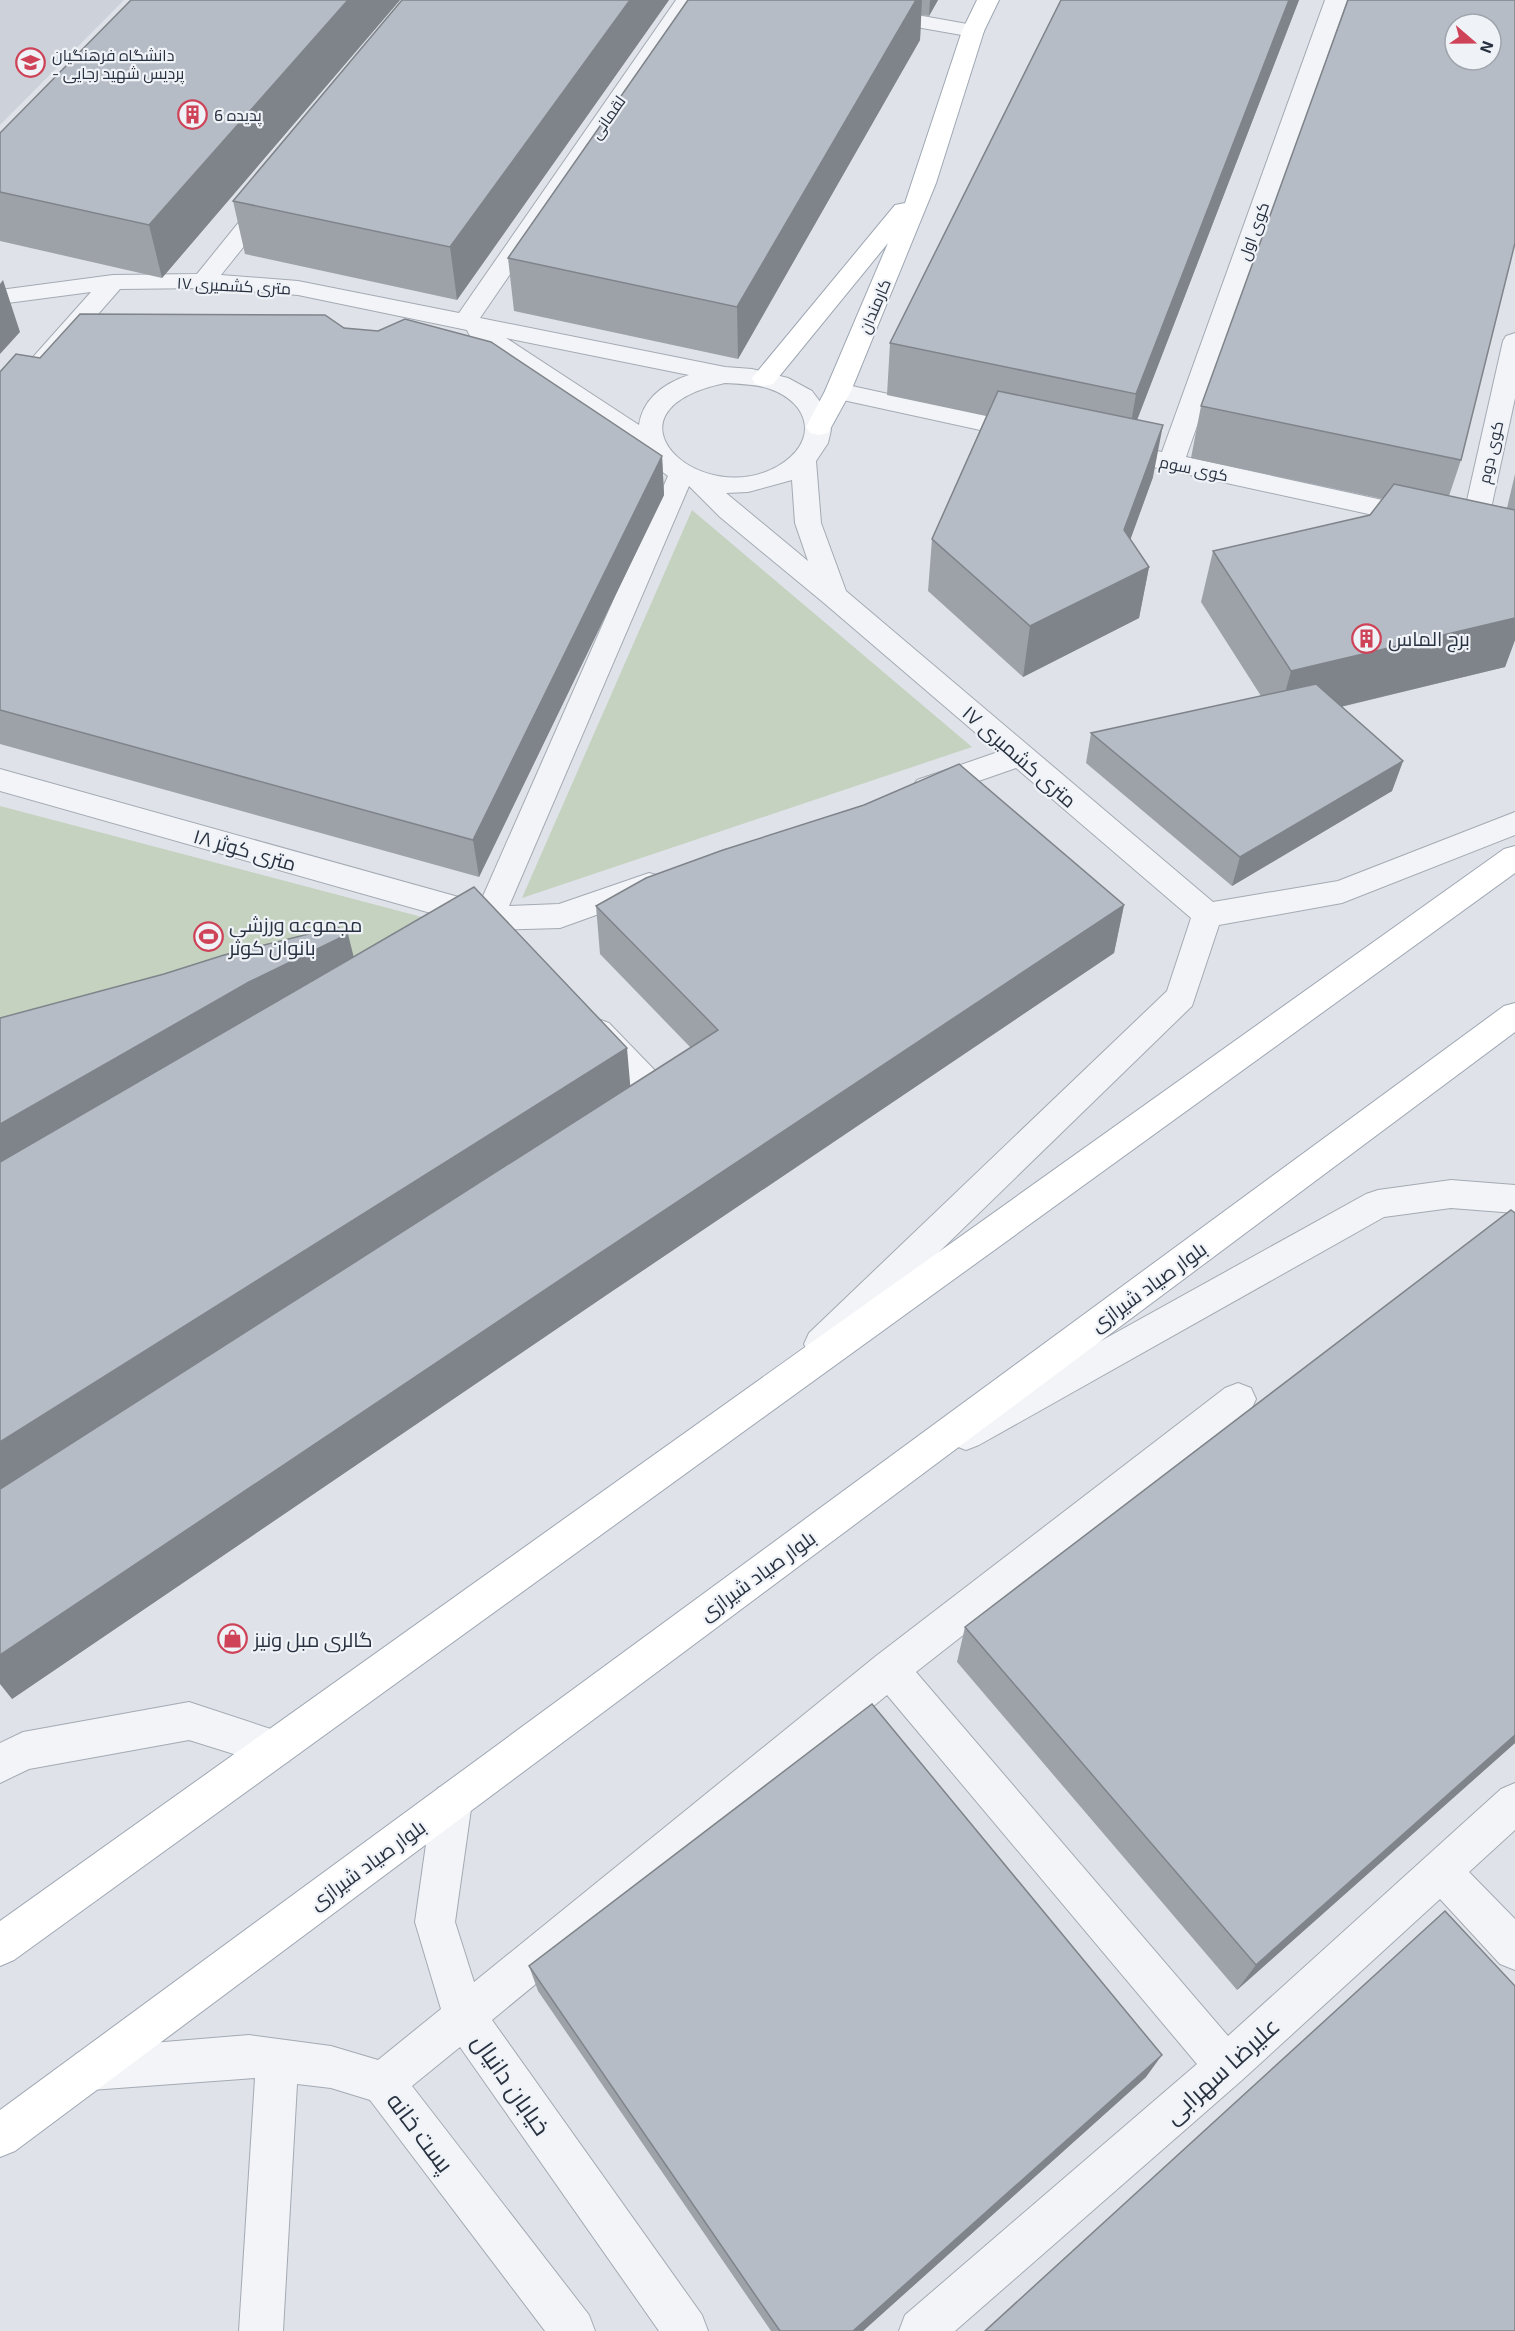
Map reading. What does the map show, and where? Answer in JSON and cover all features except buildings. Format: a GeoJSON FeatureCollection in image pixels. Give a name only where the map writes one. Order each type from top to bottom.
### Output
{"type":"FeatureCollection","features":[{"type":"Feature","properties":{"kind":"main road","name":"کارمندان"},"geometry":{"type":"LineString","coordinates":[[819,427],[838,391],[925,183],[973,31],[988,0]]}},
{"type":"Feature","properties":{"kind":"main road","name":"کارمندان"},"geometry":{"type":"LineString","coordinates":[[764,378],[925,183]]}},
{"type":"Feature","properties":{"kind":"main road"},"geometry":{"type":"LineString","coordinates":[[0,1946],[1515,857]]}},
{"type":"Feature","properties":{"kind":"main road","name":"بلوار صیاد شیرازی"},"geometry":{"type":"LineString","coordinates":[[0,2136],[1515,1015]]}},
{"type":"Feature","properties":{"kind":"street","name":"لقمانی"},"geometry":{"type":"LineString","coordinates":[[465,322],[687,0]]}},
{"type":"Feature","properties":{"kind":"street"},"geometry":{"type":"LineString","coordinates":[[797,0],[973,31]]}},
{"type":"Feature","properties":{"kind":"street","name":"کوی اول"},"geometry":{"type":"LineString","coordinates":[[1171,463],[1336,0]]}},
{"type":"Feature","properties":{"kind":"street"},"geometry":{"type":"LineString","coordinates":[[204,281],[278,188]]}},
{"type":"Feature","properties":{"kind":"street","name":"۱۷ متری کشمیری"},"geometry":{"type":"LineString","coordinates":[[0,297],[113,282],[204,281],[298,288],[725,375]]}},
{"type":"Feature","properties":{"kind":"street"},"geometry":{"type":"LineString","coordinates":[[0,410],[113,282]]}},
{"type":"Feature","properties":{"kind":"street"},"geometry":{"type":"LineString","coordinates":[[465,322],[652,445]]}},
{"type":"Feature","properties":{"kind":"street","name":"کوی دوم"},"geometry":{"type":"LineString","coordinates":[[1464,525],[1515,341]]}},
{"type":"Feature","properties":{"kind":"street"},"geometry":{"type":"LineString","coordinates":[[725,375],[764,378],[786,386],[802,397],[814,411],[819,427],[815,445],[803,461],[782,475],[755,483],[726,484],[690,476],[659,456],[652,445],[649,426],[656,407],[673,392],[697,381],[725,375]]}},
{"type":"Feature","properties":{"kind":"street"},"geometry":{"type":"LineString","coordinates":[[838,391],[1044,436]]}},
{"type":"Feature","properties":{"kind":"street","name":"کوی سوم"},"geometry":{"type":"LineString","coordinates":[[1090,445],[1464,525]]}},
{"type":"Feature","properties":{"kind":"street"},"geometry":{"type":"LineString","coordinates":[[803,461],[808,523],[834,596]]}},
{"type":"Feature","properties":{"kind":"street","name":"۱۷ متری کشمیری"},"geometry":{"type":"LineString","coordinates":[[690,476],[1207,915]]}},
{"type":"Feature","properties":{"kind":"street"},"geometry":{"type":"LineString","coordinates":[[489,918],[690,476]]}},
{"type":"Feature","properties":{"kind":"street"},"geometry":{"type":"LineString","coordinates":[[897,798],[1020,755]]}},
{"type":"Feature","properties":{"kind":"street","name":"۱۸ متری کوثر"},"geometry":{"type":"LineString","coordinates":[[0,780],[489,918]]}},
{"type":"Feature","properties":{"kind":"street"},"geometry":{"type":"LineString","coordinates":[[774,1390],[1180,997],[1207,915],[1342,892],[1515,823]]}},
{"type":"Feature","properties":{"kind":"street"},"geometry":{"type":"LineString","coordinates":[[440,946],[489,918],[560,915],[672,876]]}},
{"type":"Feature","properties":{"kind":"street"},"geometry":{"type":"LineString","coordinates":[[489,918],[522,951]]}},
{"type":"Feature","properties":{"kind":"street"},"geometry":{"type":"LineString","coordinates":[[578,1010],[658,1094],[607,1127]]}},
{"type":"Feature","properties":{"kind":"street"},"geometry":{"type":"LineString","coordinates":[[891,1476],[1378,1204],[1451,1194],[1515,1199]]}},
{"type":"Feature","properties":{"kind":"street"},"geometry":{"type":"LineString","coordinates":[[383,2083],[889,1669],[1238,1399]]}},
{"type":"Feature","properties":{"kind":"street"},"geometry":{"type":"LineString","coordinates":[[889,1669],[1226,2066]]}},
{"type":"Feature","properties":{"kind":"street"},"geometry":{"type":"LineString","coordinates":[[0,1764],[23,1751],[189,1721],[275,1748]]}},
{"type":"Feature","properties":{"kind":"street","name":"خیابان دانیال"},"geometry":{"type":"LineString","coordinates":[[452,1802],[435,1922],[464,2016],[686,2331]]}},
{"type":"Feature","properties":{"kind":"street","name":"علیرضا سهرابی"},"geometry":{"type":"LineString","coordinates":[[921,2331],[1226,2066],[1515,1803]]}},
{"type":"Feature","properties":{"kind":"street"},"geometry":{"type":"LineString","coordinates":[[1441,1871],[1515,1949]]}},
{"type":"Feature","properties":{"kind":"street","name":"پست خانه"},"geometry":{"type":"LineString","coordinates":[[91,2068],[249,2056],[331,2067],[383,2083],[573,2331]]}},
{"type":"Feature","properties":{"kind":"street"},"geometry":{"type":"LineString","coordinates":[[261,2331],[277,2060]]}},
{"type":"Feature","properties":{"kind":"shaded area","name":"دانشگاه فرهنگیان - پردیس شهید رجایی"},"geometry":{"type":"Polygon","coordinates":[[[0,0],[124,0],[0,125],[0,0]]]}},
{"type":"Feature","properties":{"kind":"green space"},"geometry":{"type":"Polygon","coordinates":[[[692,510],[972,747],[522,898],[692,510]]]}},
{"type":"Feature","properties":{"kind":"green space","name":"مجموعه ورزشی بانوان کوثر"},"geometry":{"type":"Polygon","coordinates":[[[0,806],[441,922],[391,950],[0,1049],[0,806]]]}},
{"type":"Feature","properties":{"kind":"place","name":"دانشگاه فرهنگیان - پردیس شهید رجایی"},"geometry":{"type":"Point","coordinates":[31,63]}},
{"type":"Feature","properties":{"kind":"place","name":"پدیده 6"},"geometry":{"type":"Point","coordinates":[193,114]}},
{"type":"Feature","properties":{"kind":"place","name":"برج الماس"},"geometry":{"type":"Point","coordinates":[1367,638]}},
{"type":"Feature","properties":{"kind":"place","name":"مجموعه ورزشی بانوان کوثر"},"geometry":{"type":"Point","coordinates":[208,936]}},
{"type":"Feature","properties":{"kind":"place","name":"گالری مبل ونیز"},"geometry":{"type":"Point","coordinates":[233,1639]}}]}
